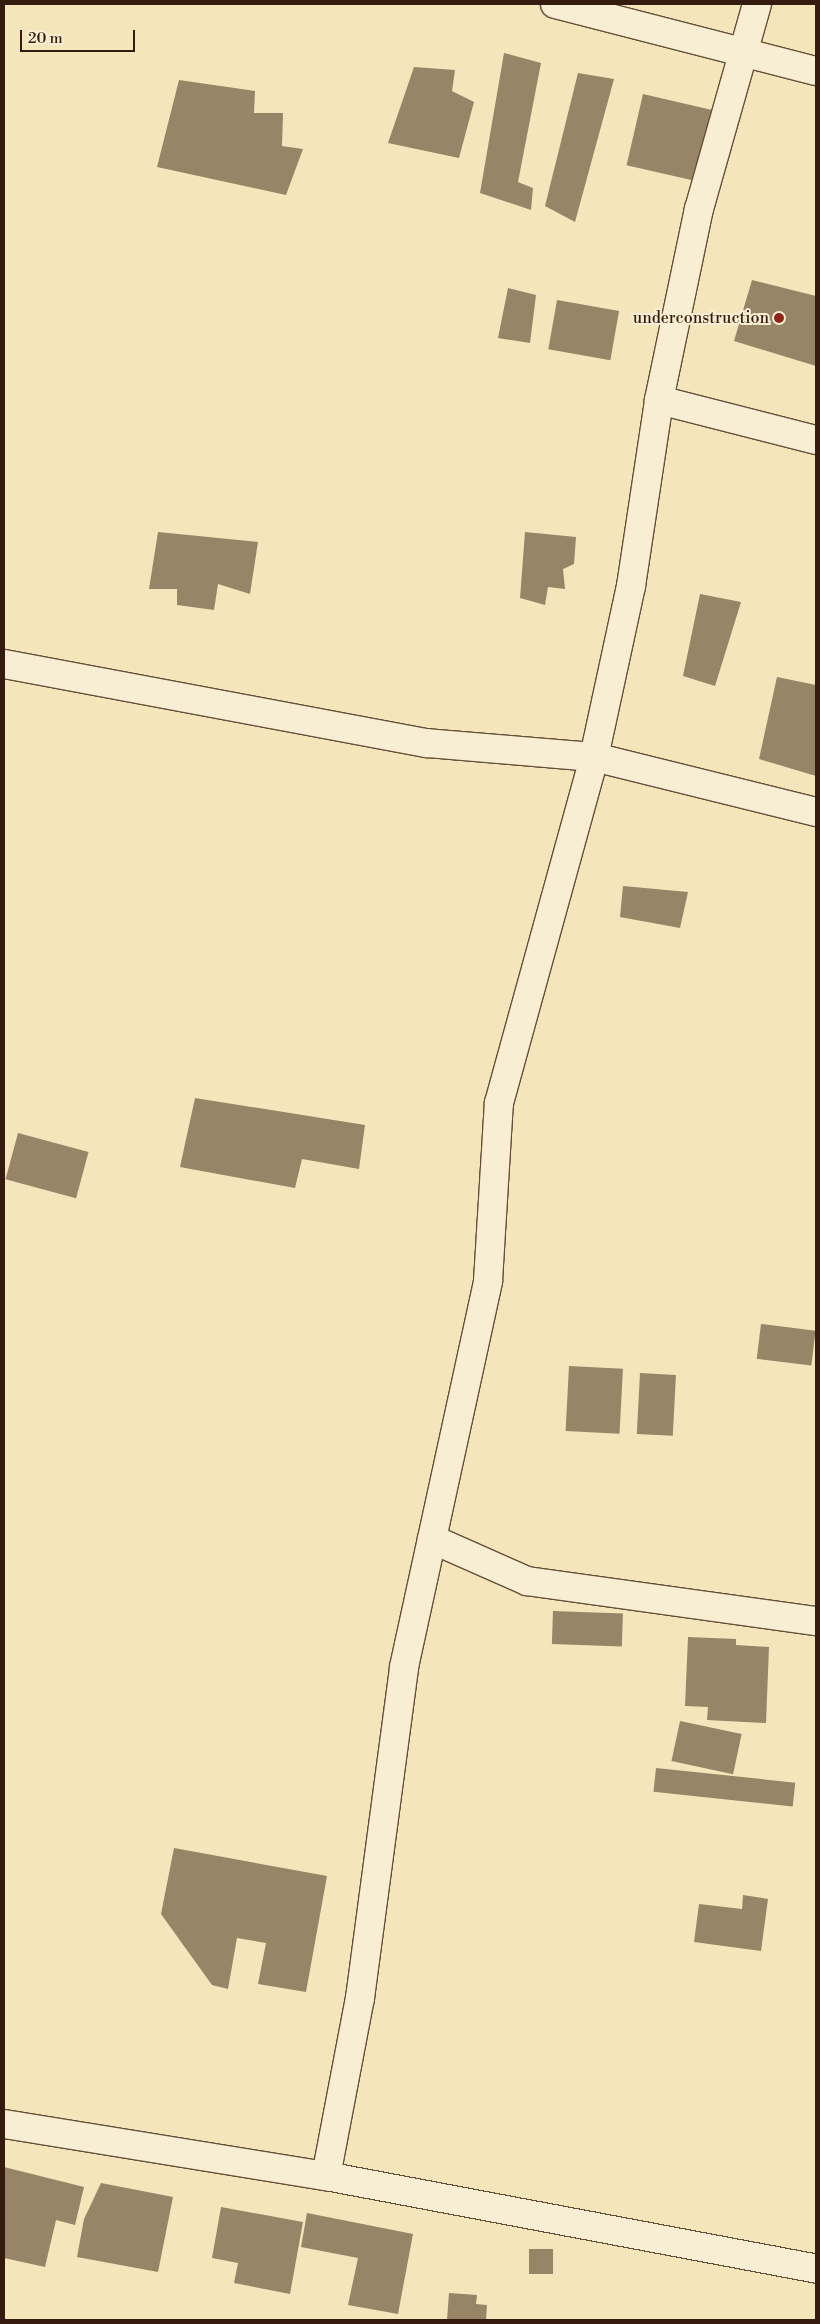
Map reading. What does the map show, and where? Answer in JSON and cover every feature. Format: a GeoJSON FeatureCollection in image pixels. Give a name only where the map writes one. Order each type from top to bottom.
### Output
{"type":"FeatureCollection","features":[{"type":"Feature","properties":{"kind":"street"},"geometry":{"type":"LineString","coordinates":[[555,4],[744,56],[816,71]]}},
{"type":"Feature","properties":{"kind":"street"},"geometry":{"type":"LineString","coordinates":[[326,2176],[360,1998],[404,1667],[488,1281],[499,1103],[594,758],[631,586],[659,400],[699,208],[744,56],[757,4]]}},
{"type":"Feature","properties":{"kind":"street"},"geometry":{"type":"LineString","coordinates":[[659,400],[816,440]]}},
{"type":"Feature","properties":{"kind":"street"},"geometry":{"type":"LineString","coordinates":[[4,664],[427,744],[594,758],[816,812]]}},
{"type":"Feature","properties":{"kind":"street"},"geometry":{"type":"LineString","coordinates":[[432,1539],[527,1581],[816,1621]]}},
{"type":"Feature","properties":{"kind":"street"},"geometry":{"type":"LineString","coordinates":[[4,2124],[326,2176],[816,2269]]}},
{"type":"Feature","properties":{"kind":"building"},"geometry":{"type":"Polygon","coordinates":[[[504,53],[541,63],[518,182],[533,188],[531,210],[480,193],[504,53]]]}},
{"type":"Feature","properties":{"kind":"building"},"geometry":{"type":"Polygon","coordinates":[[[414,67],[455,70],[452,91],[474,102],[459,158],[388,143],[414,67]]]}},
{"type":"Feature","properties":{"kind":"building"},"geometry":{"type":"Polygon","coordinates":[[[578,73],[614,79],[575,222],[545,206],[578,73]]]}},
{"type":"Feature","properties":{"kind":"building"},"geometry":{"type":"Polygon","coordinates":[[[179,80],[255,91],[254,113],[283,113],[282,146],[303,149],[286,195],[157,167],[179,80]]]}},
{"type":"Feature","properties":{"kind":"building"},"geometry":{"type":"Polygon","coordinates":[[[643,94],[713,110],[697,181],[627,165],[643,94]]]}},
{"type":"Feature","properties":{"kind":"building","name":"underconstruction"},"geometry":{"type":"Polygon","coordinates":[[[752,280],[816,296],[816,366],[734,341],[752,280]]]}},
{"type":"Feature","properties":{"kind":"building"},"geometry":{"type":"Polygon","coordinates":[[[508,288],[536,295],[530,343],[498,338],[508,288]]]}},
{"type":"Feature","properties":{"kind":"building"},"geometry":{"type":"Polygon","coordinates":[[[557,300],[619,311],[610,360],[548,349],[557,300]]]}},
{"type":"Feature","properties":{"kind":"building"},"geometry":{"type":"Polygon","coordinates":[[[158,532],[258,542],[250,594],[218,584],[214,610],[177,605],[177,589],[149,589],[158,532]]]}},
{"type":"Feature","properties":{"kind":"building"},"geometry":{"type":"Polygon","coordinates":[[[525,532],[576,537],[574,564],[563,569],[565,589],[548,587],[545,605],[520,598],[525,532]]]}},
{"type":"Feature","properties":{"kind":"building"},"geometry":{"type":"Polygon","coordinates":[[[700,594],[741,602],[715,686],[683,676],[700,594]]]}},
{"type":"Feature","properties":{"kind":"building"},"geometry":{"type":"Polygon","coordinates":[[[777,677],[816,685],[816,776],[759,759],[777,677]]]}},
{"type":"Feature","properties":{"kind":"building"},"geometry":{"type":"Polygon","coordinates":[[[623,886],[688,892],[680,928],[620,917],[623,886]]]}},
{"type":"Feature","properties":{"kind":"building"},"geometry":{"type":"Polygon","coordinates":[[[195,1098],[365,1125],[359,1169],[302,1159],[295,1188],[180,1167],[195,1098]]]}},
{"type":"Feature","properties":{"kind":"building"},"geometry":{"type":"Polygon","coordinates":[[[18,1133],[89,1152],[76,1198],[6,1179],[18,1133]]]}},
{"type":"Feature","properties":{"kind":"building"},"geometry":{"type":"Polygon","coordinates":[[[761,1324],[816,1331],[811,1365],[757,1359],[761,1324]]]}},
{"type":"Feature","properties":{"kind":"building"},"geometry":{"type":"Polygon","coordinates":[[[569,1366],[623,1369],[620,1434],[566,1431],[569,1366]]]}},
{"type":"Feature","properties":{"kind":"building"},"geometry":{"type":"Polygon","coordinates":[[[640,1373],[676,1375],[673,1436],[637,1434],[640,1373]]]}},
{"type":"Feature","properties":{"kind":"building"},"geometry":{"type":"Polygon","coordinates":[[[553,1611],[623,1613],[622,1646],[552,1644],[553,1611]]]}},
{"type":"Feature","properties":{"kind":"building"},"geometry":{"type":"Polygon","coordinates":[[[688,1637],[736,1639],[736,1645],[769,1647],[766,1723],[707,1720],[708,1707],[685,1706],[688,1637]]]}},
{"type":"Feature","properties":{"kind":"building"},"geometry":{"type":"Polygon","coordinates":[[[680,1721],[742,1734],[733,1774],[671,1761],[680,1721]]]}},
{"type":"Feature","properties":{"kind":"building"},"geometry":{"type":"Polygon","coordinates":[[[656,1768],[795,1783],[793,1807],[653,1792],[656,1768]]]}},
{"type":"Feature","properties":{"kind":"building"},"geometry":{"type":"Polygon","coordinates":[[[174,1848],[327,1876],[306,1992],[258,1984],[266,1943],[237,1938],[228,1989],[212,1985],[161,1914],[174,1848]]]}},
{"type":"Feature","properties":{"kind":"building"},"geometry":{"type":"Polygon","coordinates":[[[743,1895],[768,1899],[761,1951],[694,1942],[699,1904],[742,1909],[743,1895]]]}},
{"type":"Feature","properties":{"kind":"building"},"geometry":{"type":"Polygon","coordinates":[[[4,2167],[84,2187],[75,2225],[56,2220],[45,2267],[4,2258],[4,2167]]]}},
{"type":"Feature","properties":{"kind":"building"},"geometry":{"type":"Polygon","coordinates":[[[101,2183],[173,2197],[158,2272],[77,2257],[84,2219],[101,2183]]]}},
{"type":"Feature","properties":{"kind":"building"},"geometry":{"type":"Polygon","coordinates":[[[221,2207],[303,2222],[290,2294],[234,2283],[238,2263],[212,2258],[221,2207]]]}},
{"type":"Feature","properties":{"kind":"building"},"geometry":{"type":"Polygon","coordinates":[[[307,2213],[413,2234],[398,2314],[348,2305],[358,2258],[301,2247],[307,2213]]]}},
{"type":"Feature","properties":{"kind":"building"},"geometry":{"type":"Polygon","coordinates":[[[529,2249],[553,2249],[553,2274],[529,2274],[529,2249]]]}},
{"type":"Feature","properties":{"kind":"building"},"geometry":{"type":"Polygon","coordinates":[[[449,2293],[477,2295],[476,2304],[487,2305],[486,2320],[447,2320],[449,2293]]]}},
{"type":"Feature","properties":{"kind":"place","name":"underconstruction"},"geometry":{"type":"Point","coordinates":[779,318]}}]}
